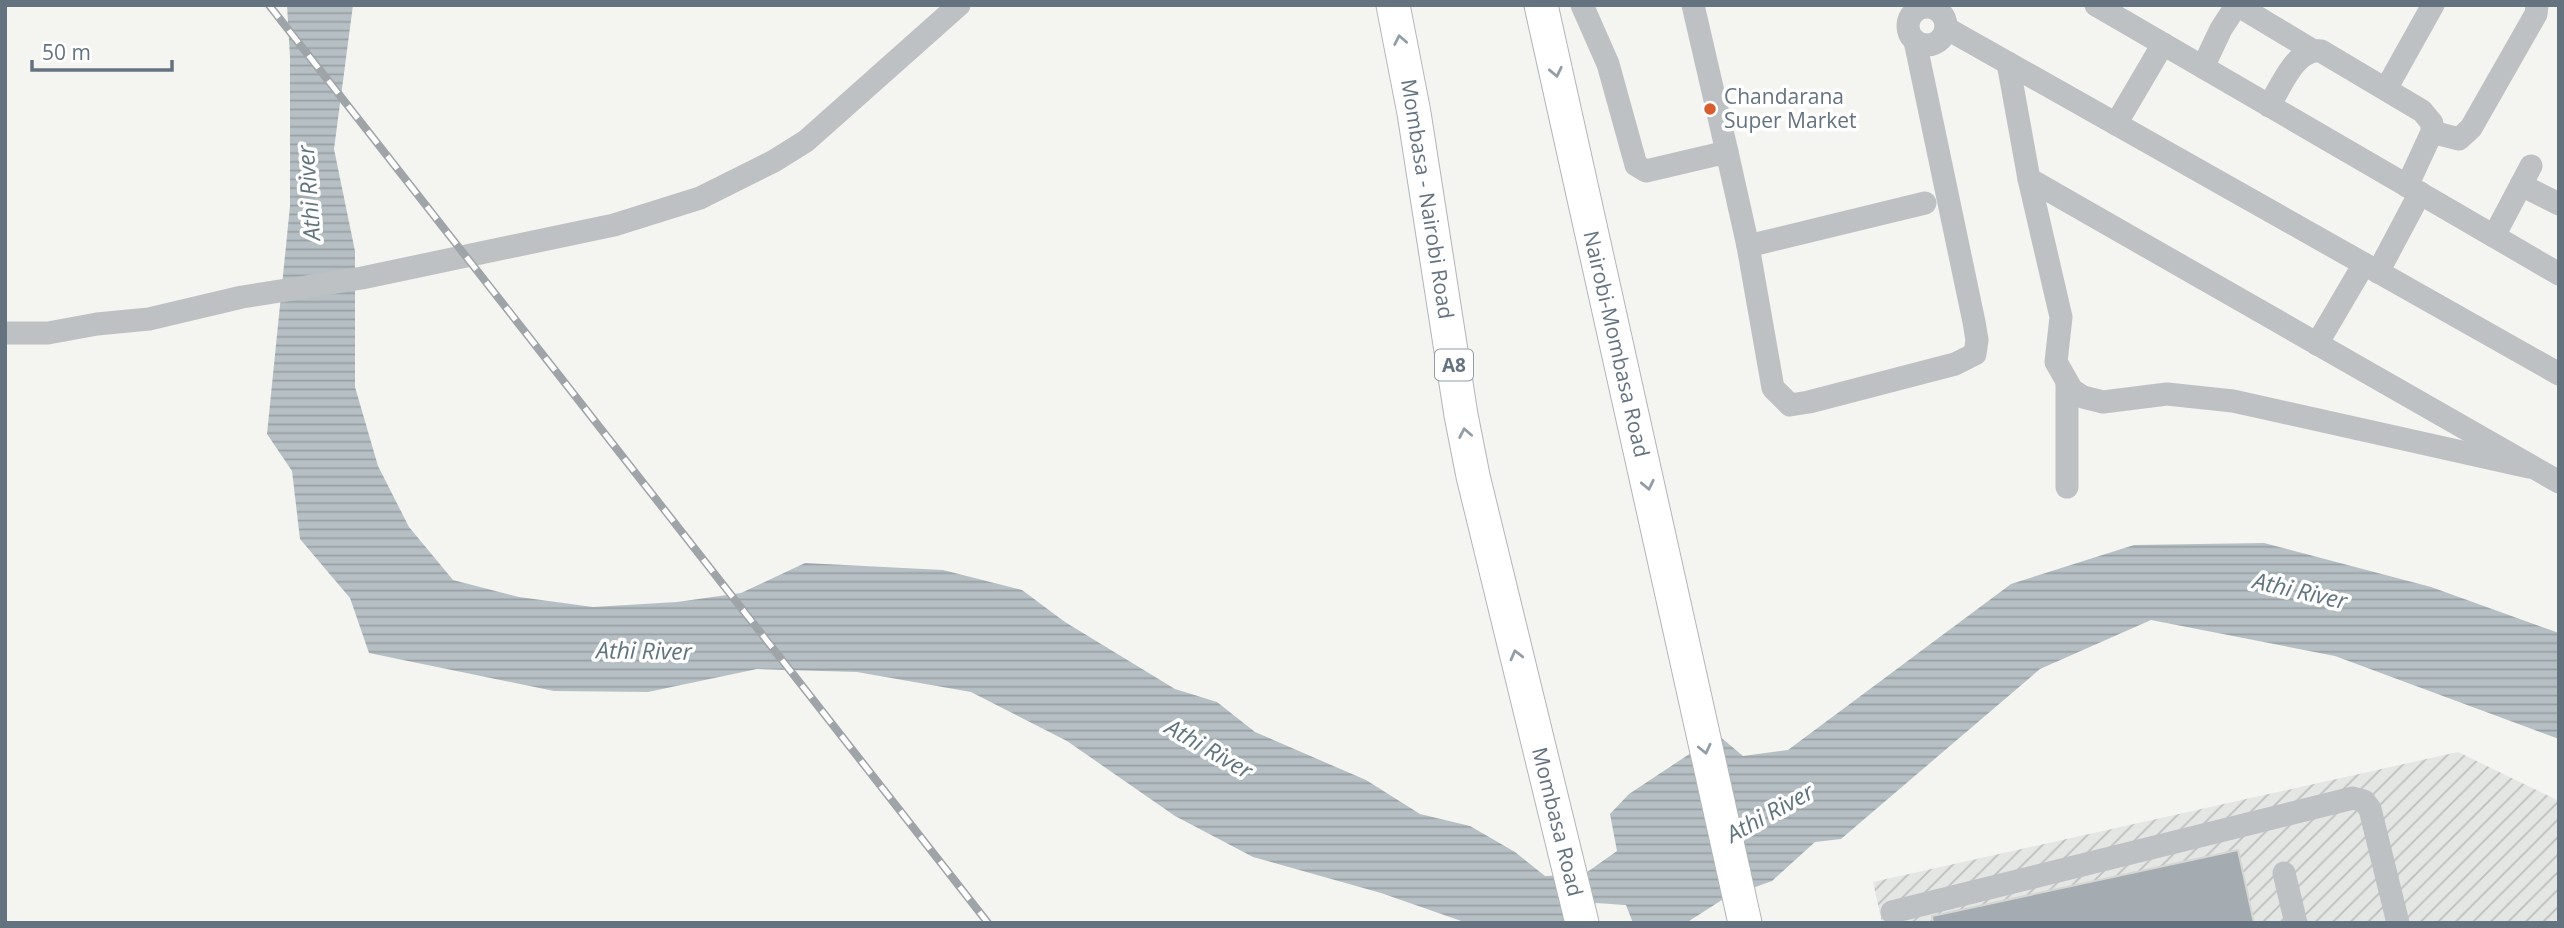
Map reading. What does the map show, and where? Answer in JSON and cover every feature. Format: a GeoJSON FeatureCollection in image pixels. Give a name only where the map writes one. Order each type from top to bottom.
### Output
{"type":"FeatureCollection","features":[{"type":"Feature","properties":{"kind":"highway","name":"Mombasa - Nairobi Road"},"geometry":{"type":"LineString","coordinates":[[1393,5],[1414,113],[1468,452],[1532,721]]}},
{"type":"Feature","properties":{"kind":"highway","name":"Nairobi-Mombasa Road"},"geometry":{"type":"LineString","coordinates":[[1541,5],[1745,923]]}},
{"type":"Feature","properties":{"kind":"highway","name":"Mombasa Road"},"geometry":{"type":"LineString","coordinates":[[1532,721],[1582,923]]}},
{"type":"Feature","properties":{"kind":"street"},"geometry":{"type":"LineString","coordinates":[[5,333],[48,333],[97,324],[149,320],[242,297],[362,278],[614,225],[700,198],[774,161],[806,141],[959,5]]}},
{"type":"Feature","properties":{"kind":"street"},"geometry":{"type":"LineString","coordinates":[[1582,5],[1608,64],[1636,164],[1646,171],[1727,152]]}},
{"type":"Feature","properties":{"kind":"street"},"geometry":{"type":"LineString","coordinates":[[1693,5],[1748,246],[1773,388],[1790,405],[1955,363],[1975,354],[1977,340],[1920,16]]}},
{"type":"Feature","properties":{"kind":"street"},"geometry":{"type":"LineString","coordinates":[[2386,89],[2433,5]]}},
{"type":"Feature","properties":{"kind":"street"},"geometry":{"type":"LineString","coordinates":[[2431,132],[2459,139],[2471,128],[2536,14],[2537,5]]}},
{"type":"Feature","properties":{"kind":"street"},"geometry":{"type":"LineString","coordinates":[[2203,67],[2221,29],[2236,6],[2386,89],[2422,111],[2432,123],[2413,189],[2371,268],[2316,344]]}},
{"type":"Feature","properties":{"kind":"street"},"geometry":{"type":"LineString","coordinates":[[2107,8],[2269,106],[2559,274]]}},
{"type":"Feature","properties":{"kind":"street"},"geometry":{"type":"LineString","coordinates":[[1920,16],[1945,19],[1943,36],[1930,45],[1920,16]]}},
{"type":"Feature","properties":{"kind":"street"},"geometry":{"type":"LineString","coordinates":[[1946,28],[2559,374]]}},
{"type":"Feature","properties":{"kind":"street"},"geometry":{"type":"LineString","coordinates":[[2116,124],[2164,44]]}},
{"type":"Feature","properties":{"kind":"street"},"geometry":{"type":"LineString","coordinates":[[2269,106],[2299,58],[2312,50]]}},
{"type":"Feature","properties":{"kind":"street"},"geometry":{"type":"LineString","coordinates":[[2008,63],[2029,179],[2062,317],[2056,362],[2067,383],[2082,397],[2103,402],[2167,394],[2233,401],[2529,467]]}},
{"type":"Feature","properties":{"kind":"street"},"geometry":{"type":"LineString","coordinates":[[2494,236],[2526,176],[2559,204]]}},
{"type":"Feature","properties":{"kind":"street"},"geometry":{"type":"LineString","coordinates":[[2029,179],[2559,482]]}},
{"type":"Feature","properties":{"kind":"street"},"geometry":{"type":"LineString","coordinates":[[1748,246],[1925,203]]}},
{"type":"Feature","properties":{"kind":"street"},"geometry":{"type":"LineString","coordinates":[[2067,383],[2067,487]]}},
{"type":"Feature","properties":{"kind":"street"},"geometry":{"type":"LineString","coordinates":[[1892,912],[2353,798],[2364,801],[2370,809],[2398,923]]}},
{"type":"Feature","properties":{"kind":"street"},"geometry":{"type":"LineString","coordinates":[[2284,873],[2296,923]]}},
{"type":"Feature","properties":{"kind":"shaded area"},"geometry":{"type":"Polygon","coordinates":[[[2458,752],[2559,801],[2559,923],[1882,923],[1873,882],[2458,752]]]}},
{"type":"Feature","properties":{"kind":"water","name":"Athi River"},"geometry":{"type":"Polygon","coordinates":[[[287,5],[353,5],[334,149],[355,251],[355,387],[378,466],[409,527],[453,580],[519,597],[593,607],[677,602],[741,593],[805,563],[943,570],[1022,590],[1065,622],[1175,689],[1217,702],[1255,732],[1366,780],[1420,814],[1470,826],[1515,852],[1545,876],[1583,875],[1617,851],[1610,814],[1629,794],[1718,735],[1743,756],[1788,750],[2011,584],[2134,545],[2264,543],[2431,587],[2559,633],[2559,739],[2335,656],[2151,620],[2040,669],[1841,839],[1815,842],[1772,881],[1725,898],[1686,923],[1633,923],[1626,905],[1596,903],[1569,923],[1467,923],[1381,893],[1253,857],[1175,816],[1067,741],[971,692],[857,672],[757,669],[648,692],[554,691],[369,653],[350,598],[300,539],[292,471],[267,434],[290,206],[290,57],[287,5]]]}},
{"type":"Feature","properties":{"kind":"building"},"geometry":{"type":"Polygon","coordinates":[[[2238,850],[2254,923],[1933,923],[1932,916],[2238,850]]]}},
{"type":"Feature","properties":{"kind":"railway"},"geometry":{"type":"LineString","coordinates":[[269,5],[988,923]]}},
{"type":"Feature","properties":{"kind":"place","name":"Chandarana Super Market"},"geometry":{"type":"Point","coordinates":[1710,109]}}]}
